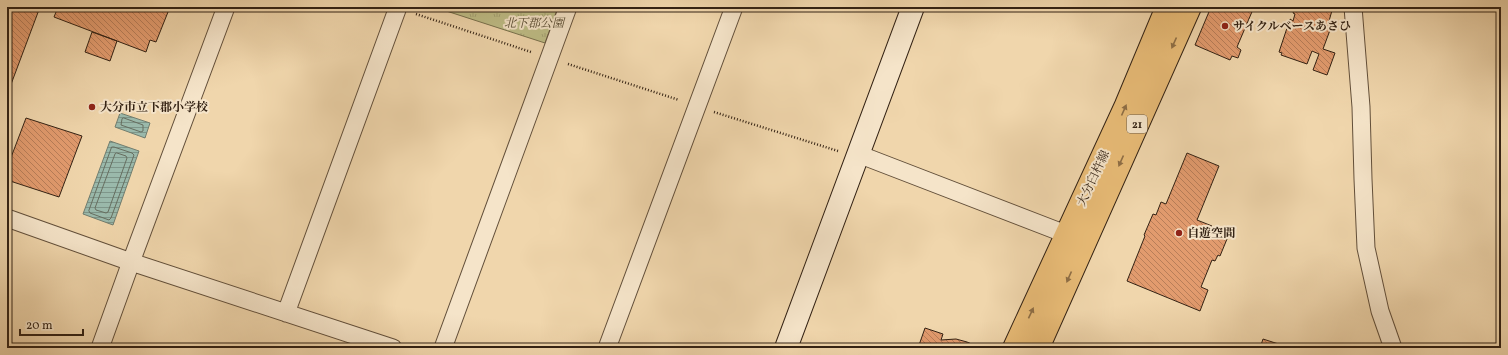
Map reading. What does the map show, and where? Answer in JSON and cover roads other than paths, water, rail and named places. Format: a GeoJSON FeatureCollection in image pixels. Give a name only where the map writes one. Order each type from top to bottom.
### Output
{"type":"FeatureCollection","features":[{"type":"Feature","properties":{"kind":"main road","name":"大分臼杵線"},"geometry":{"type":"LineString","coordinates":[[1038,348],[1076,238],[1126,105],[1167,7]]}},
{"type":"Feature","properties":{"kind":"main road","name":"大分臼杵線"},"geometry":{"type":"LineString","coordinates":[[1014,348],[1076,238],[1190,7]]}},
{"type":"Feature","properties":{"kind":"street"},"geometry":{"type":"LineString","coordinates":[[100,348],[226,7]]}},
{"type":"Feature","properties":{"kind":"street"},"geometry":{"type":"LineString","coordinates":[[443,348],[568,7]]}},
{"type":"Feature","properties":{"kind":"street"},"geometry":{"type":"LineString","coordinates":[[607,348],[734,7]]}},
{"type":"Feature","properties":{"kind":"street"},"geometry":{"type":"LineString","coordinates":[[786,348],[913,7]]}},
{"type":"Feature","properties":{"kind":"street"},"geometry":{"type":"LineString","coordinates":[[1353,7],[1361,107],[1366,248],[1380,312],[1393,348]]}},
{"type":"Feature","properties":{"kind":"street"},"geometry":{"type":"LineString","coordinates":[[286,313],[405,10]]}},
{"type":"Feature","properties":{"kind":"street"},"geometry":{"type":"LineString","coordinates":[[858,154],[1076,238]]}},
{"type":"Feature","properties":{"kind":"street"},"geometry":{"type":"LineString","coordinates":[[7,218],[131,262],[393,348]]}},
{"type":"Feature","properties":{"kind":"water"},"geometry":{"type":"Polygon","coordinates":[[[120,113],[150,123],[145,138],[115,127],[120,113]]]}},
{"type":"Feature","properties":{"kind":"water"},"geometry":{"type":"Polygon","coordinates":[[[110,141],[139,151],[113,225],[83,214],[110,141]]]}},
{"type":"Feature","properties":{"kind":"place","name":"サイクルベースあさひ"},"geometry":{"type":"Point","coordinates":[1225,26]}},
{"type":"Feature","properties":{"kind":"place","name":"大分市立下郡小学校"},"geometry":{"type":"Point","coordinates":[92,107]}},
{"type":"Feature","properties":{"kind":"place","name":"自遊空間"},"geometry":{"type":"Point","coordinates":[1179,233]}},
{"type":"Feature","properties":{"kind":"park label","name":"北下郡公園"},"geometry":{"type":"Point","coordinates":[534,23]}}]}
